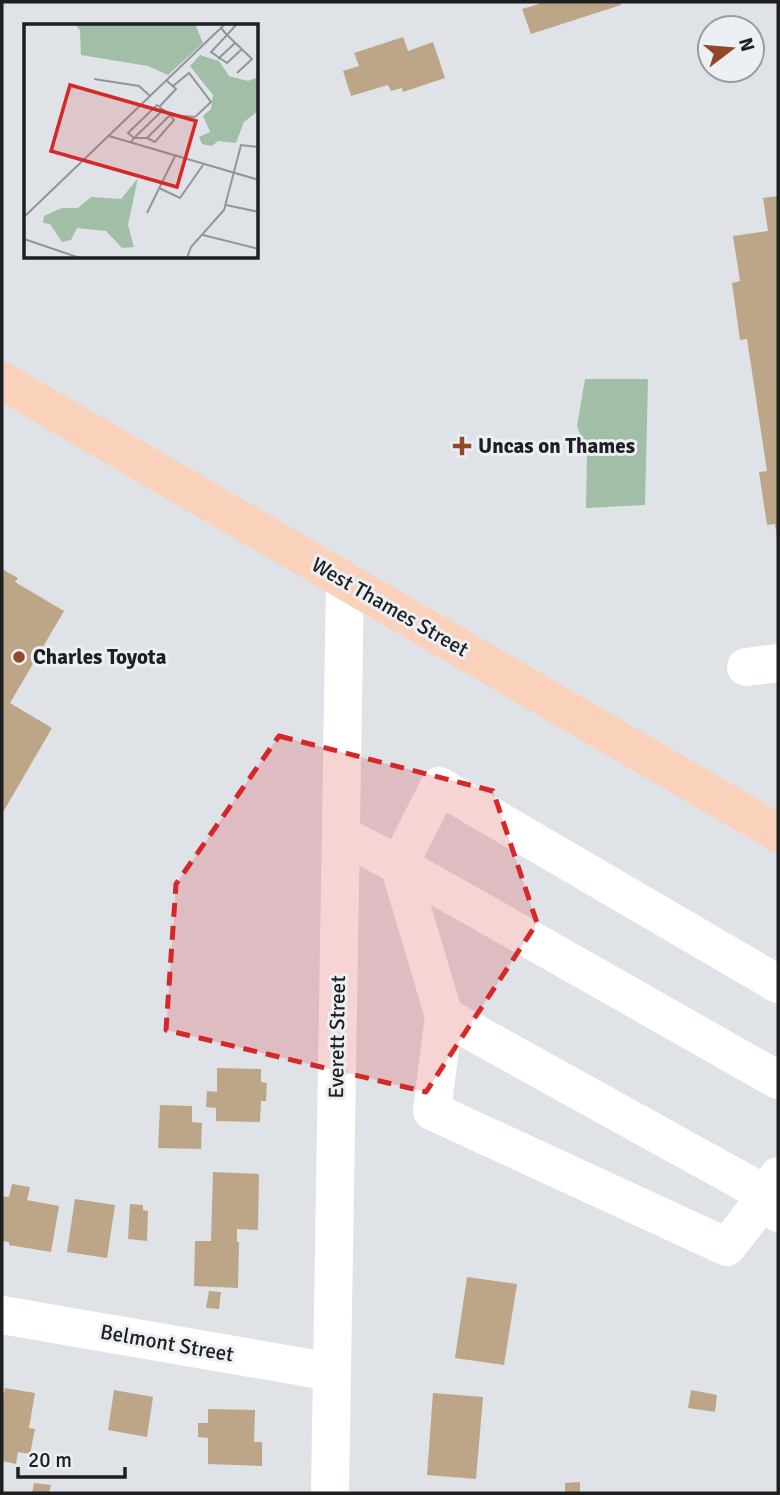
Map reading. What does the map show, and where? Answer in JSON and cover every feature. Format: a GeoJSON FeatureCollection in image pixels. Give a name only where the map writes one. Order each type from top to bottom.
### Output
{"type":"FeatureCollection","features":[{"type":"Feature","properties":{"kind":"main road","name":"West Thames Street"},"geometry":{"type":"LineString","coordinates":[[2,381],[778,833]]}},
{"type":"Feature","properties":{"kind":"street","name":"Everett Street"},"geometry":{"type":"LineString","coordinates":[[330,1493],[345,581]]}},
{"type":"Feature","properties":{"kind":"street"},"geometry":{"type":"LineString","coordinates":[[444,1016],[775,1195],[727,1247],[432,1111],[444,1016],[399,865],[439,786],[778,984]]}},
{"type":"Feature","properties":{"kind":"street"},"geometry":{"type":"LineString","coordinates":[[341,835],[399,865],[778,1080]]}},
{"type":"Feature","properties":{"kind":"street","name":"Belmont Street"},"geometry":{"type":"LineString","coordinates":[[2,1315],[332,1372]]}},
{"type":"Feature","properties":{"kind":"highlighted area"},"geometry":{"type":"Polygon","coordinates":[[[279,736],[493,791],[537,923],[426,1092],[166,1030],[176,884],[279,736]]]}},
{"type":"Feature","properties":{"kind":"green space"},"geometry":{"type":"Polygon","coordinates":[[[585,379],[648,379],[645,505],[586,508],[587,454],[577,426],[585,379]]]}},
{"type":"Feature","properties":{"kind":"building"},"geometry":{"type":"Polygon","coordinates":[[[538,2],[620,2],[621,5],[531,34],[522,9],[539,4],[538,2]]]}},
{"type":"Feature","properties":{"kind":"building"},"geometry":{"type":"Polygon","coordinates":[[[403,37],[408,51],[433,42],[445,78],[403,92],[402,88],[391,91],[388,85],[351,96],[343,71],[359,66],[354,53],[403,37]]]}},
{"type":"Feature","properties":{"kind":"building"},"geometry":{"type":"Polygon","coordinates":[[[778,196],[777,538],[775,524],[767,525],[759,472],[767,471],[747,339],[740,340],[732,283],[740,281],[733,236],[768,231],[763,198],[778,196]]]}},
{"type":"Feature","properties":{"kind":"building","name":"Charles Toyota"},"geometry":{"type":"Polygon","coordinates":[[[2,569],[18,578],[15,582],[64,611],[10,703],[52,728],[2,814],[2,569]]]}},
{"type":"Feature","properties":{"kind":"building"},"geometry":{"type":"Polygon","coordinates":[[[217,1068],[261,1069],[261,1082],[267,1083],[266,1101],[261,1101],[260,1122],[216,1121],[216,1108],[206,1107],[207,1091],[217,1092],[217,1068]]]}},
{"type":"Feature","properties":{"kind":"building"},"geometry":{"type":"Polygon","coordinates":[[[160,1105],[192,1106],[192,1122],[202,1123],[201,1149],[158,1148],[160,1105]]]}},
{"type":"Feature","properties":{"kind":"building"},"geometry":{"type":"Polygon","coordinates":[[[213,1172],[259,1174],[258,1230],[237,1229],[238,1288],[194,1286],[195,1241],[211,1241],[213,1172]]]}},
{"type":"Feature","properties":{"kind":"building"},"geometry":{"type":"Polygon","coordinates":[[[12,1184],[30,1187],[27,1200],[59,1206],[51,1252],[9,1245],[9,1242],[2,1241],[2,1196],[9,1197],[12,1184]]]}},
{"type":"Feature","properties":{"kind":"building"},"geometry":{"type":"Polygon","coordinates":[[[75,1199],[115,1205],[107,1258],[67,1252],[75,1199]]]}},
{"type":"Feature","properties":{"kind":"building"},"geometry":{"type":"Polygon","coordinates":[[[130,1204],[143,1205],[143,1210],[148,1211],[147,1241],[128,1239],[130,1204]]]}},
{"type":"Feature","properties":{"kind":"building"},"geometry":{"type":"Polygon","coordinates":[[[467,1277],[517,1284],[504,1365],[455,1358],[467,1277]]]}},
{"type":"Feature","properties":{"kind":"building"},"geometry":{"type":"Polygon","coordinates":[[[209,1291],[221,1292],[219,1309],[206,1308],[209,1291]]]}},
{"type":"Feature","properties":{"kind":"building"},"geometry":{"type":"Polygon","coordinates":[[[5,1388],[35,1393],[29,1428],[35,1429],[30,1454],[18,1452],[16,1464],[2,1461],[2,1392],[4,1393],[5,1388]]]}},
{"type":"Feature","properties":{"kind":"building"},"geometry":{"type":"Polygon","coordinates":[[[114,1390],[153,1397],[147,1437],[108,1430],[114,1390]]]}},
{"type":"Feature","properties":{"kind":"building"},"geometry":{"type":"Polygon","coordinates":[[[691,1390],[717,1395],[715,1412],[688,1408],[691,1390]]]}},
{"type":"Feature","properties":{"kind":"building"},"geometry":{"type":"Polygon","coordinates":[[[433,1393],[483,1397],[476,1479],[427,1475],[433,1393]]]}},
{"type":"Feature","properties":{"kind":"building"},"geometry":{"type":"Polygon","coordinates":[[[208,1409],[255,1410],[254,1442],[262,1442],[262,1466],[208,1464],[208,1438],[198,1437],[198,1423],[208,1423],[208,1409]]]}},
{"type":"Feature","properties":{"kind":"building"},"geometry":{"type":"Polygon","coordinates":[[[580,1482],[580,1493],[565,1493],[565,1483],[580,1482]]]}},
{"type":"Feature","properties":{"kind":"building"},"geometry":{"type":"Polygon","coordinates":[[[34,1483],[51,1485],[49,1493],[32,1493],[34,1483]]]}},
{"type":"Feature","properties":{"kind":"place","name":"Uncas on Thames"},"geometry":{"type":"Point","coordinates":[462,446]}},
{"type":"Feature","properties":{"kind":"place","name":"Charles Toyota"},"geometry":{"type":"Point","coordinates":[19,657]}}]}
